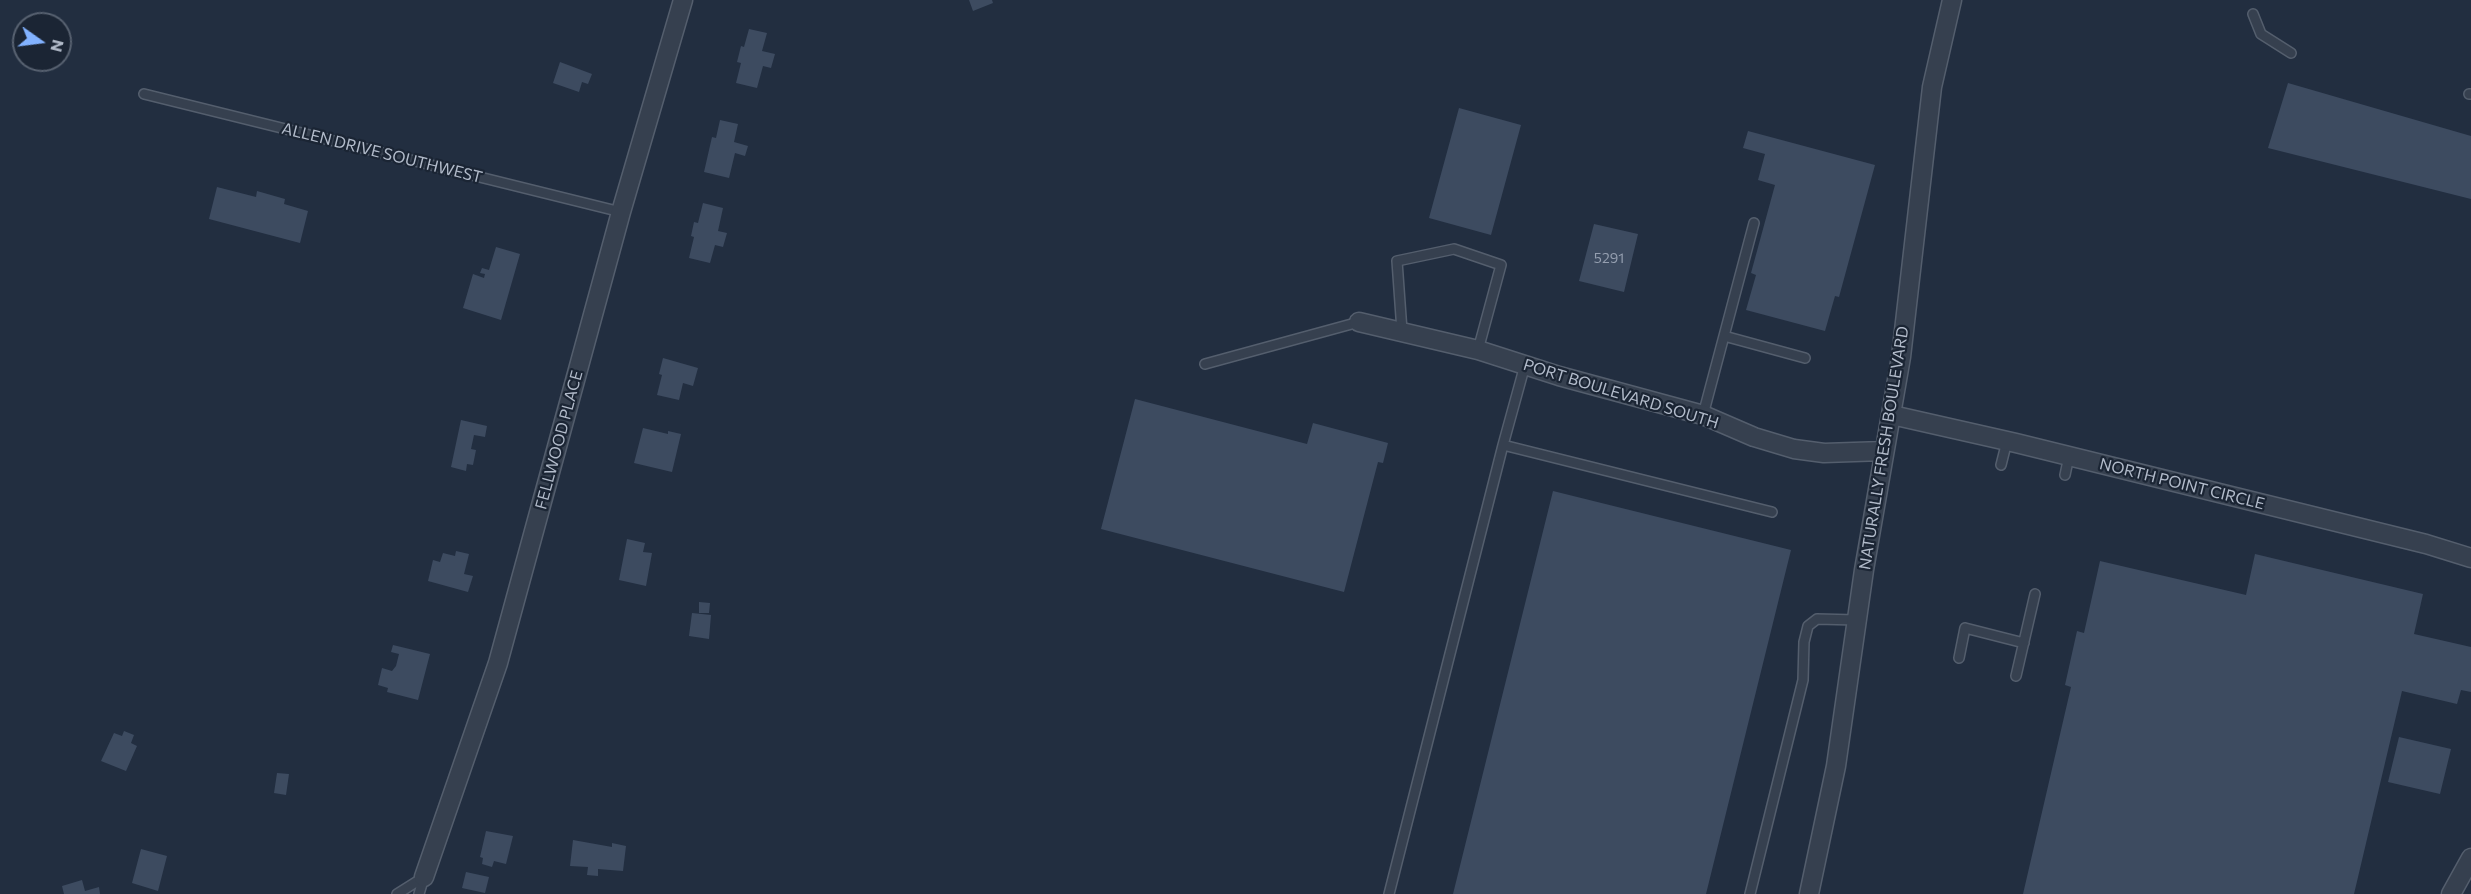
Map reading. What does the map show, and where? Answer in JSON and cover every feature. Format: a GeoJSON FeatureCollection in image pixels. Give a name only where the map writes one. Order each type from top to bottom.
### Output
{"type":"FeatureCollection","features":[{"type":"Feature","properties":{"kind":"street","name":"FELLWOOD PLACE"},"geometry":{"type":"LineString","coordinates":[[422,885],[498,663],[621,212],[683,0]]}},
{"type":"Feature","properties":{"kind":"street","name":"NATURALLY FRESH BOULEVARD"},"geometry":{"type":"LineString","coordinates":[[1809,894],[1836,766],[1857,620],[1901,357],[1932,87],[1952,0]]}},
{"type":"Feature","properties":{"kind":"street","name":"PORT BOULEVARD SOUTH"},"geometry":{"type":"LineString","coordinates":[[1359,322],[1478,350],[1703,415],[1754,437],[1794,449],[1824,453],[1884,451]]}},
{"type":"Feature","properties":{"kind":"street","name":"NORTH POINT CIRCLE"},"geometry":{"type":"LineString","coordinates":[[1892,415],[2426,544],[2471,558]]}},
{"type":"Feature","properties":{"kind":"street"},"geometry":{"type":"LineString","coordinates":[[2451,894],[2471,858]]}},
{"type":"Feature","properties":{"kind":"lane"},"geometry":{"type":"LineString","coordinates":[[2253,14],[2261,34],[2291,53]]}},
{"type":"Feature","properties":{"kind":"lane","name":"ALLEN DRIVE SOUTHWEST"},"geometry":{"type":"LineString","coordinates":[[144,94],[621,212]]}},
{"type":"Feature","properties":{"kind":"lane"},"geometry":{"type":"LineString","coordinates":[[1703,415],[1754,224]]}},
{"type":"Feature","properties":{"kind":"lane"},"geometry":{"type":"LineString","coordinates":[[1402,331],[1397,261],[1454,249],[1501,265],[1478,350]]}},
{"type":"Feature","properties":{"kind":"lane"},"geometry":{"type":"LineString","coordinates":[[1205,364],[1359,322]]}},
{"type":"Feature","properties":{"kind":"lane"},"geometry":{"type":"LineString","coordinates":[[1724,336],[1805,358]]}},
{"type":"Feature","properties":{"kind":"lane"},"geometry":{"type":"LineString","coordinates":[[1389,894],[1525,365]]}},
{"type":"Feature","properties":{"kind":"lane"},"geometry":{"type":"LineString","coordinates":[[2001,465],[2007,441]]}},
{"type":"Feature","properties":{"kind":"lane"},"geometry":{"type":"LineString","coordinates":[[1503,445],[1772,512]]}},
{"type":"Feature","properties":{"kind":"lane"},"geometry":{"type":"LineString","coordinates":[[2065,475],[2069,456]]}},
{"type":"Feature","properties":{"kind":"lane"},"geometry":{"type":"LineString","coordinates":[[2016,676],[2035,594]]}},
{"type":"Feature","properties":{"kind":"lane"},"geometry":{"type":"LineString","coordinates":[[1750,894],[1803,680],[1804,642],[1809,626],[1817,619],[1857,620]]}},
{"type":"Feature","properties":{"kind":"lane"},"geometry":{"type":"LineString","coordinates":[[1959,658],[1965,628],[2024,643]]}},
{"type":"Feature","properties":{"kind":"lane"},"geometry":{"type":"LineString","coordinates":[[398,894],[422,885]]}},
{"type":"Feature","properties":{"kind":"building"},"geometry":{"type":"Polygon","coordinates":[[[969,0],[992,0],[993,3],[973,11],[969,0]]]}},
{"type":"Feature","properties":{"kind":"building"},"geometry":{"type":"Polygon","coordinates":[[[749,29],[767,33],[762,51],[775,54],[771,68],[763,66],[757,88],[736,83],[741,63],[737,62],[749,29]]]}},
{"type":"Feature","properties":{"kind":"building"},"geometry":{"type":"Polygon","coordinates":[[[560,62],[592,74],[588,84],[582,82],[579,92],[553,83],[560,62]]]}},
{"type":"Feature","properties":{"kind":"building"},"geometry":{"type":"Polygon","coordinates":[[[2288,83],[2471,136],[2471,199],[2268,148],[2288,83]]]}},
{"type":"Feature","properties":{"kind":"building"},"geometry":{"type":"Polygon","coordinates":[[[1459,108],[1521,125],[1491,235],[1429,218],[1459,108]]]}},
{"type":"Feature","properties":{"kind":"building"},"geometry":{"type":"Polygon","coordinates":[[[720,120],[738,124],[734,142],[748,146],[745,156],[735,153],[729,178],[704,172],[712,137],[716,138],[720,120]]]}},
{"type":"Feature","properties":{"kind":"building"},"geometry":{"type":"Polygon","coordinates":[[[1748,131],[1875,165],[1839,297],[1835,296],[1825,331],[1746,310],[1756,275],[1751,273],[1775,185],[1758,180],[1765,154],[1743,148],[1748,131]]]}},
{"type":"Feature","properties":{"kind":"building"},"geometry":{"type":"Polygon","coordinates":[[[217,187],[256,197],[257,191],[285,199],[284,204],[308,211],[300,243],[209,219],[217,187]]]}},
{"type":"Feature","properties":{"kind":"building"},"geometry":{"type":"Polygon","coordinates":[[[703,203],[723,208],[718,231],[727,233],[723,247],[715,245],[710,263],[689,258],[694,237],[691,236],[694,222],[698,223],[703,203]]]}},
{"type":"Feature","properties":{"kind":"building"},"geometry":{"type":"Polygon","coordinates":[[[1594,224],[1638,234],[1624,292],[1579,281],[1594,224]]]}},
{"type":"Feature","properties":{"kind":"building"},"geometry":{"type":"Polygon","coordinates":[[[496,247],[520,254],[501,320],[463,308],[473,274],[484,278],[485,274],[480,273],[482,268],[489,270],[496,247]]]}},
{"type":"Feature","properties":{"kind":"building"},"geometry":{"type":"Polygon","coordinates":[[[663,358],[698,368],[693,386],[683,383],[679,400],[657,395],[663,358]]]}},
{"type":"Feature","properties":{"kind":"building"},"geometry":{"type":"Polygon","coordinates":[[[1135,399],[1307,444],[1313,423],[1388,443],[1383,463],[1378,462],[1344,592],[1101,529],[1135,399]]]}},
{"type":"Feature","properties":{"kind":"building"},"geometry":{"type":"Polygon","coordinates":[[[461,420],[487,426],[485,437],[474,435],[471,449],[476,450],[473,465],[467,464],[466,471],[451,467],[461,420]]]}},
{"type":"Feature","properties":{"kind":"building"},"geometry":{"type":"Polygon","coordinates":[[[643,428],[668,434],[668,431],[681,434],[672,472],[634,463],[643,428]]]}},
{"type":"Feature","properties":{"kind":"building"},"geometry":{"type":"Polygon","coordinates":[[[1553,491],[1791,550],[1706,894],[1453,894],[1553,491]]]}},
{"type":"Feature","properties":{"kind":"building"},"geometry":{"type":"Polygon","coordinates":[[[627,539],[645,543],[643,552],[652,553],[646,586],[619,580],[627,539]]]}},
{"type":"Feature","properties":{"kind":"building"},"geometry":{"type":"Polygon","coordinates":[[[456,551],[469,554],[464,574],[473,576],[468,592],[428,581],[433,560],[440,562],[443,553],[455,556],[456,551]]]}},
{"type":"Feature","properties":{"kind":"building"},"geometry":{"type":"Polygon","coordinates":[[[2255,554],[2423,594],[2414,634],[2471,647],[2471,692],[2461,690],[2457,704],[2402,691],[2354,894],[2023,894],[2071,687],[2065,685],[2077,631],[2084,633],[2100,561],[2246,595],[2255,554]]]}},
{"type":"Feature","properties":{"kind":"building"},"geometry":{"type":"Polygon","coordinates":[[[699,602],[710,603],[709,613],[699,613],[699,602]]]}},
{"type":"Feature","properties":{"kind":"building"},"geometry":{"type":"Polygon","coordinates":[[[692,613],[711,615],[709,639],[689,636],[692,613]]]}},
{"type":"Feature","properties":{"kind":"building"},"geometry":{"type":"Polygon","coordinates":[[[393,645],[430,654],[418,700],[387,692],[388,688],[378,685],[382,668],[392,671],[396,666],[399,654],[391,652],[393,645]]]}},
{"type":"Feature","properties":{"kind":"building"},"geometry":{"type":"Polygon","coordinates":[[[124,731],[134,735],[131,743],[137,746],[126,771],[101,761],[114,733],[122,736],[124,731]]]}},
{"type":"Feature","properties":{"kind":"building"},"geometry":{"type":"Polygon","coordinates":[[[2399,737],[2451,749],[2440,794],[2388,782],[2399,737]]]}},
{"type":"Feature","properties":{"kind":"building"},"geometry":{"type":"Polygon","coordinates":[[[277,773],[289,774],[286,795],[274,793],[277,773]]]}},
{"type":"Feature","properties":{"kind":"building"},"geometry":{"type":"Polygon","coordinates":[[[486,831],[513,836],[506,864],[494,861],[492,867],[482,864],[483,858],[480,857],[486,831]]]}},
{"type":"Feature","properties":{"kind":"building"},"geometry":{"type":"Polygon","coordinates":[[[573,840],[612,847],[612,843],[626,846],[623,871],[598,869],[598,876],[587,875],[588,867],[570,866],[573,840]]]}},
{"type":"Feature","properties":{"kind":"building"},"geometry":{"type":"Polygon","coordinates":[[[141,849],[167,856],[158,891],[132,883],[141,849]]]}},
{"type":"Feature","properties":{"kind":"building"},"geometry":{"type":"Polygon","coordinates":[[[466,872],[489,877],[485,893],[462,888],[466,872]]]}},
{"type":"Feature","properties":{"kind":"building"},"geometry":{"type":"Polygon","coordinates":[[[82,880],[85,891],[99,887],[100,894],[64,894],[62,886],[82,880]]]}}]}
